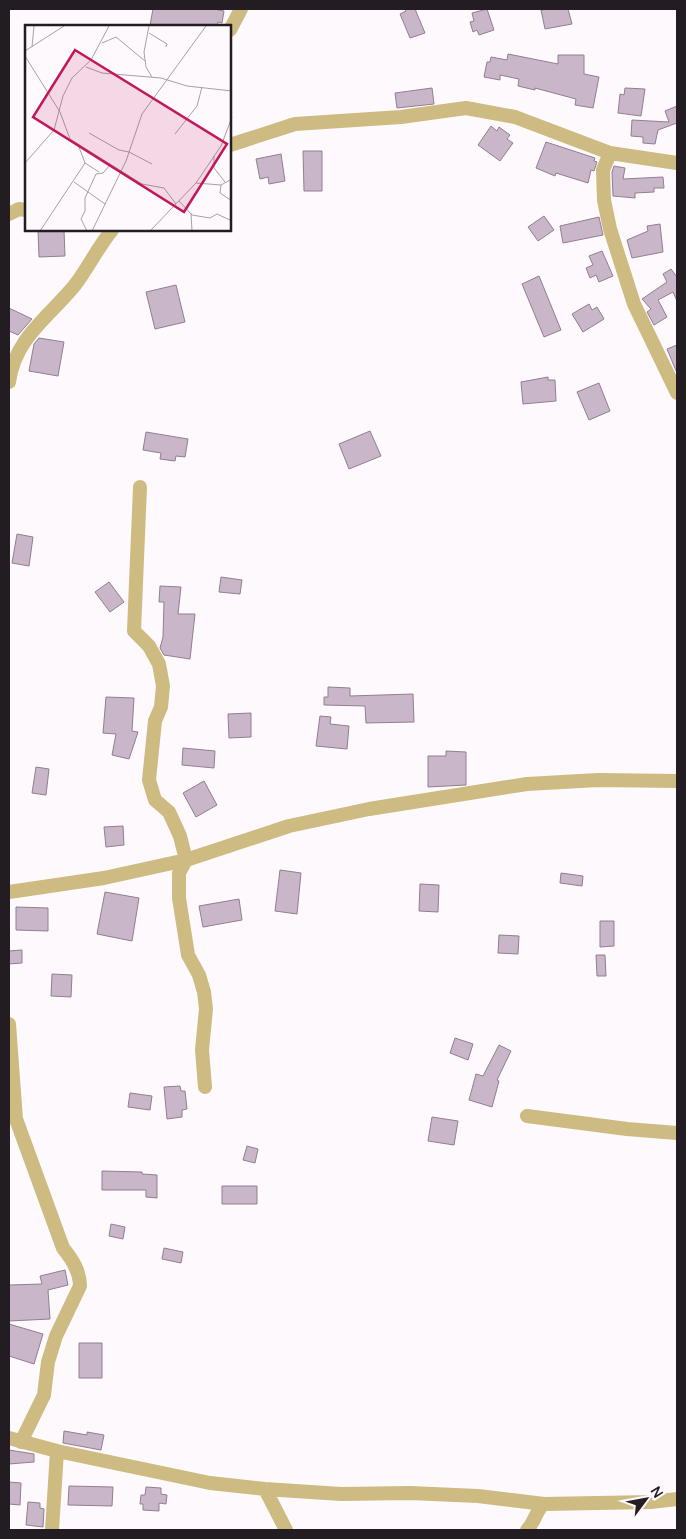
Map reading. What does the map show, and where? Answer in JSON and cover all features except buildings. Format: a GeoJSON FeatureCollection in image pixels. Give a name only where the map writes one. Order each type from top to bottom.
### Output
{"type":"FeatureCollection","features":[{"type":"Feature","properties":{"kind":"street"},"geometry":{"type":"LineString","coordinates":[[231,28],[241,9]]}},
{"type":"Feature","properties":{"kind":"street"},"geometry":{"type":"LineString","coordinates":[[231,145],[295,124],[401,117],[466,108],[515,117],[610,153],[677,163]]}},
{"type":"Feature","properties":{"kind":"street"},"geometry":{"type":"LineString","coordinates":[[610,153],[603,170],[604,200],[610,230],[634,304],[677,393]]}},
{"type":"Feature","properties":{"kind":"street"},"geometry":{"type":"LineString","coordinates":[[9,214],[19,209],[25,210]]}},
{"type":"Feature","properties":{"kind":"street"},"geometry":{"type":"LineString","coordinates":[[9,382],[11,368],[19,347],[76,284],[111,231]]}},
{"type":"Feature","properties":{"kind":"street"},"geometry":{"type":"LineString","coordinates":[[140,487],[134,631],[149,646],[159,664],[163,686],[161,707],[155,721],[149,780],[155,800],[169,812],[186,860],[179,873],[179,898],[188,955],[199,975],[204,992],[206,1009],[202,1050],[205,1087]]}},
{"type":"Feature","properties":{"kind":"street"},"geometry":{"type":"LineString","coordinates":[[9,892],[104,878],[186,860],[289,826],[423,800],[527,784],[598,780],[677,781]]}},
{"type":"Feature","properties":{"kind":"street"},"geometry":{"type":"LineString","coordinates":[[9,1024],[16,1119],[63,1248],[72,1258],[80,1278],[80,1286],[50,1351],[44,1395],[15,1440],[57,1452],[210,1483],[265,1489],[342,1494],[410,1493],[478,1496],[544,1504],[651,1502],[677,1499]]}},
{"type":"Feature","properties":{"kind":"street"},"geometry":{"type":"LineString","coordinates":[[527,1116],[627,1129],[677,1133]]}},
{"type":"Feature","properties":{"kind":"street"},"geometry":{"type":"LineString","coordinates":[[52,1530],[57,1452]]}},
{"type":"Feature","properties":{"kind":"street"},"geometry":{"type":"LineString","coordinates":[[265,1489],[286,1530]]}},
{"type":"Feature","properties":{"kind":"street"},"geometry":{"type":"LineString","coordinates":[[527,1530],[534,1523],[540,1507],[544,1504]]}}]}
